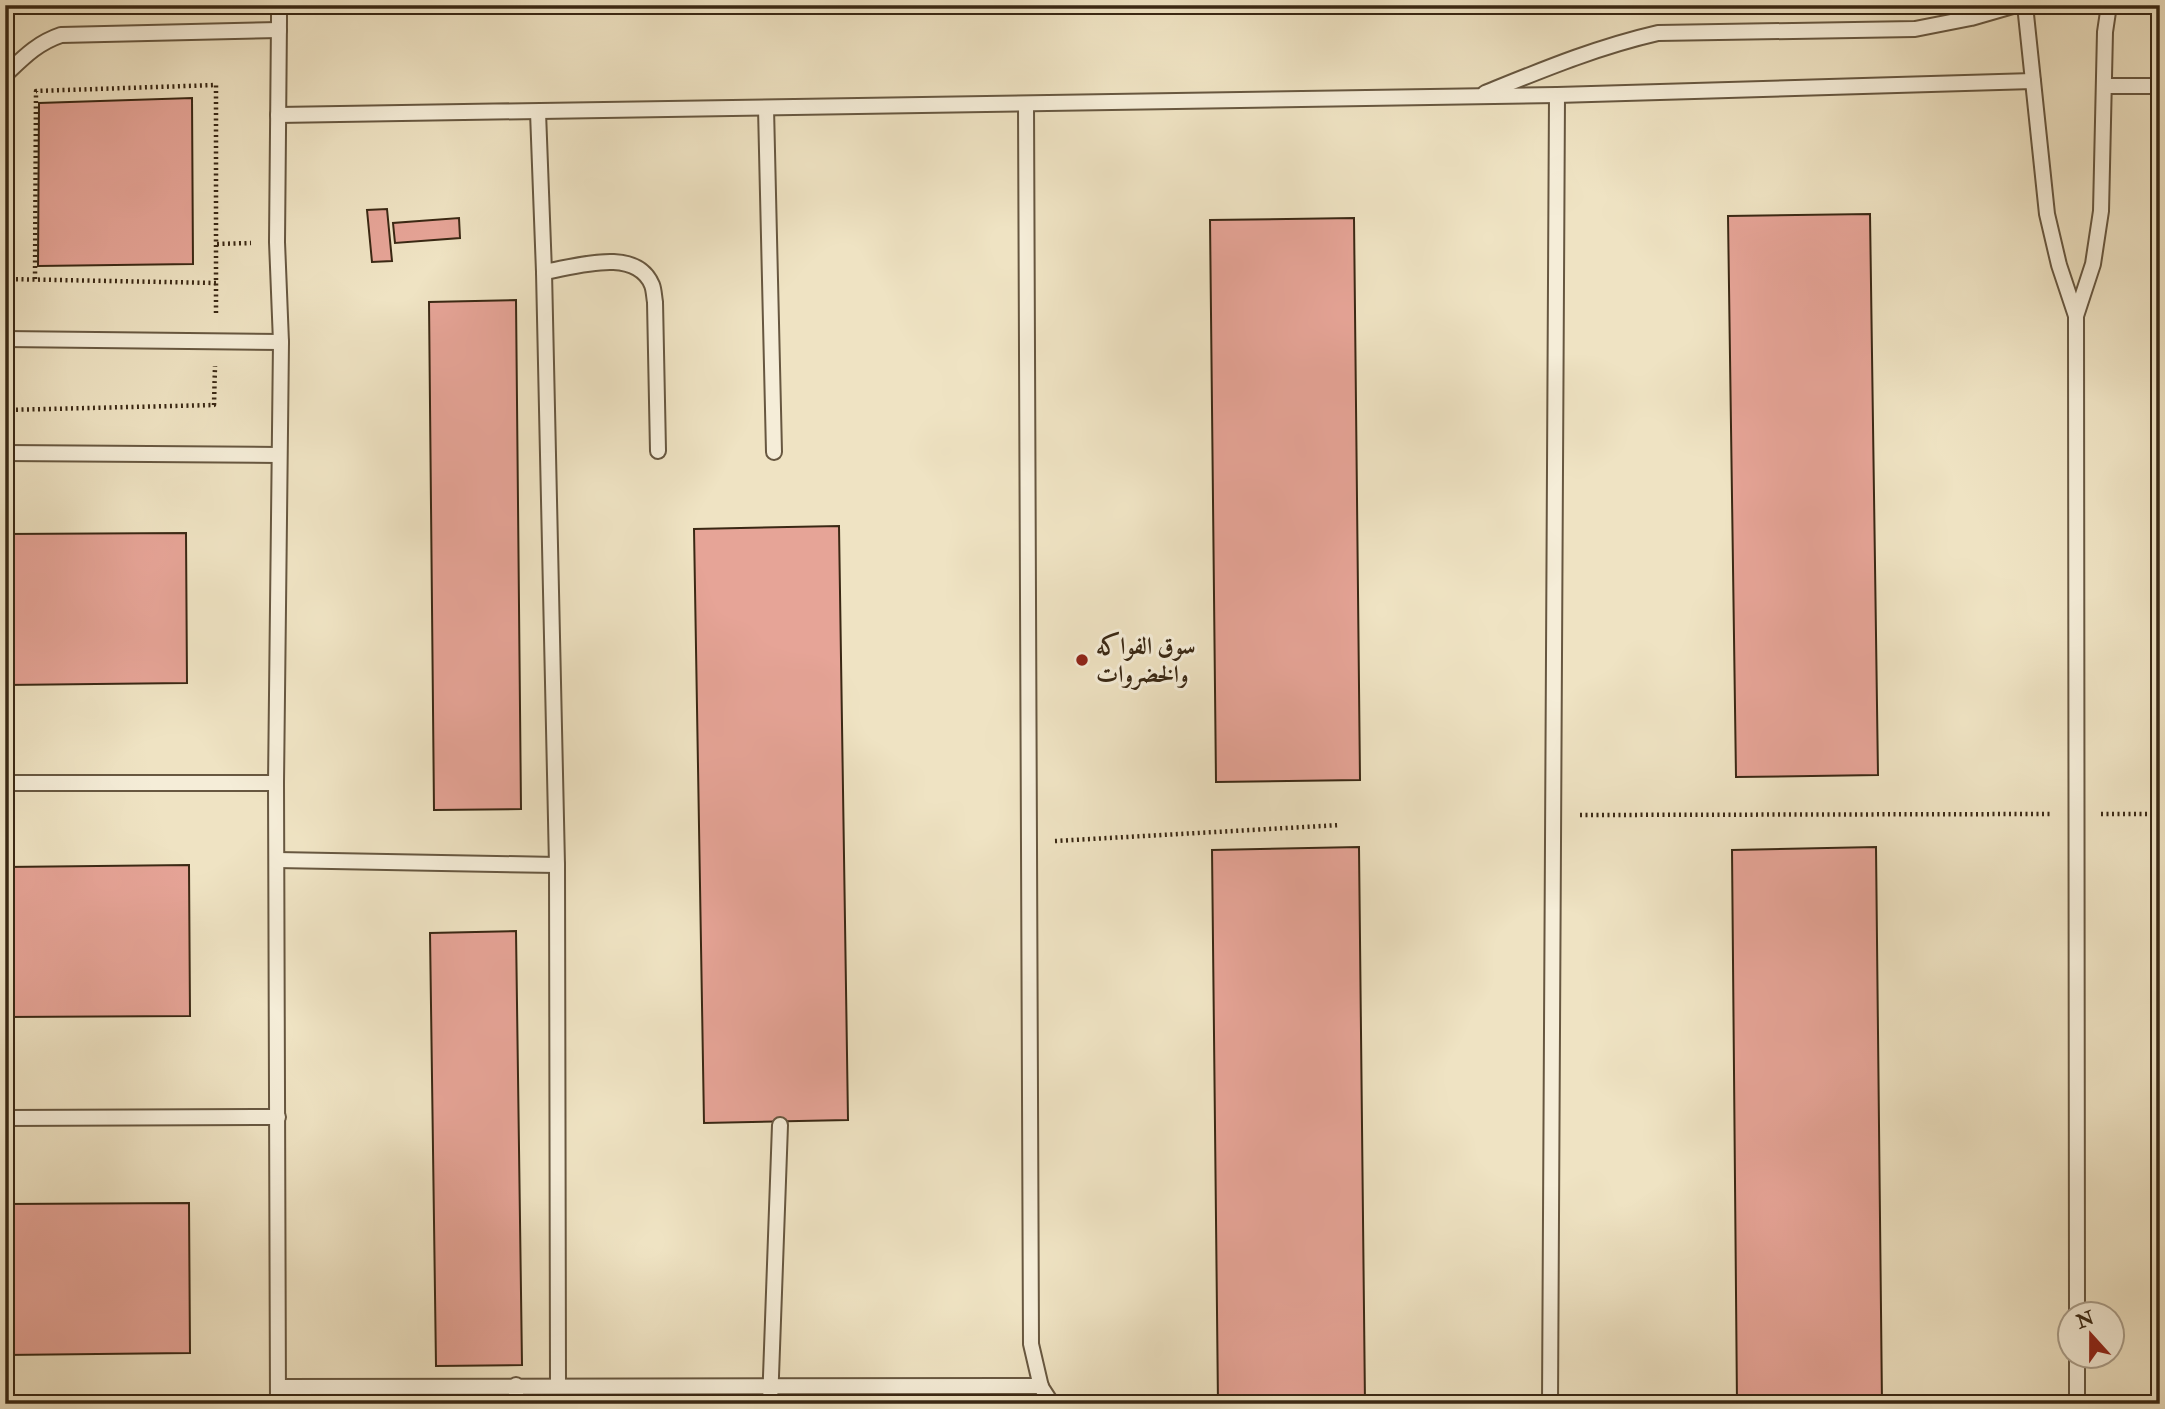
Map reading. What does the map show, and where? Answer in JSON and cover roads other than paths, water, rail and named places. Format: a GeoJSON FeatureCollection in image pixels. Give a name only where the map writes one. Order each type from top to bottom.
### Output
{"type":"FeatureCollection","features":[{"type":"Feature","properties":{"kind":"lane"},"geometry":{"type":"LineString","coordinates":[[1477,96],[1573,57],[1658,33],[1915,29],[1971,18],[2016,5]]}},
{"type":"Feature","properties":{"kind":"lane"},"geometry":{"type":"LineString","coordinates":[[2025,5],[2047,214],[2059,265],[2076,316]]}},
{"type":"Feature","properties":{"kind":"lane"},"geometry":{"type":"LineString","coordinates":[[2077,1300],[2076,316],[2093,264],[2101,211],[2105,32],[2109,5]]}},
{"type":"Feature","properties":{"kind":"lane"},"geometry":{"type":"LineString","coordinates":[[278,1404],[276,783],[281,342],[277,242],[279,8]]}},
{"type":"Feature","properties":{"kind":"lane"},"geometry":{"type":"LineString","coordinates":[[5,75],[34,47],[61,35],[279,30]]}},
{"type":"Feature","properties":{"kind":"lane"},"geometry":{"type":"LineString","coordinates":[[278,115],[1557,95],[2033,81]]}},
{"type":"Feature","properties":{"kind":"lane"},"geometry":{"type":"LineString","coordinates":[[2104,86],[2160,86]]}},
{"type":"Feature","properties":{"kind":"lane"},"geometry":{"type":"LineString","coordinates":[[1550,1404],[1557,95]]}},
{"type":"Feature","properties":{"kind":"lane"},"geometry":{"type":"LineString","coordinates":[[1026,104],[1031,1344],[1041,1386],[1052,1404]]}},
{"type":"Feature","properties":{"kind":"lane"},"geometry":{"type":"LineString","coordinates":[[766,108],[774,453]]}},
{"type":"Feature","properties":{"kind":"lane"},"geometry":{"type":"LineString","coordinates":[[538,112],[544,272],[556,865],[558,1385]]}},
{"type":"Feature","properties":{"kind":"lane"},"geometry":{"type":"LineString","coordinates":[[544,272],[608,261],[626,262],[642,271],[652,285],[658,451]]}},
{"type":"Feature","properties":{"kind":"lane"},"geometry":{"type":"LineString","coordinates":[[5,339],[281,342]]}},
{"type":"Feature","properties":{"kind":"lane"},"geometry":{"type":"LineString","coordinates":[[5,453],[279,455]]}},
{"type":"Feature","properties":{"kind":"lane"},"geometry":{"type":"LineString","coordinates":[[5,783],[276,783]]}},
{"type":"Feature","properties":{"kind":"lane"},"geometry":{"type":"LineString","coordinates":[[277,860],[556,865]]}},
{"type":"Feature","properties":{"kind":"lane"},"geometry":{"type":"LineString","coordinates":[[5,1118],[278,1117]]}},
{"type":"Feature","properties":{"kind":"lane"},"geometry":{"type":"LineString","coordinates":[[771,1404],[780,1125]]}},
{"type":"Feature","properties":{"kind":"lane"},"geometry":{"type":"LineString","coordinates":[[2077,1370],[2077,1404]]}},
{"type":"Feature","properties":{"kind":"lane"},"geometry":{"type":"LineString","coordinates":[[516,1385],[516,1404]]}},
{"type":"Feature","properties":{"kind":"lane"},"geometry":{"type":"LineString","coordinates":[[278,1387],[1041,1386]]}},
{"type":"Feature","properties":{"kind":"place","name":"سوق الفواكه والخضروات"},"geometry":{"type":"Point","coordinates":[1082,660]}}]}
